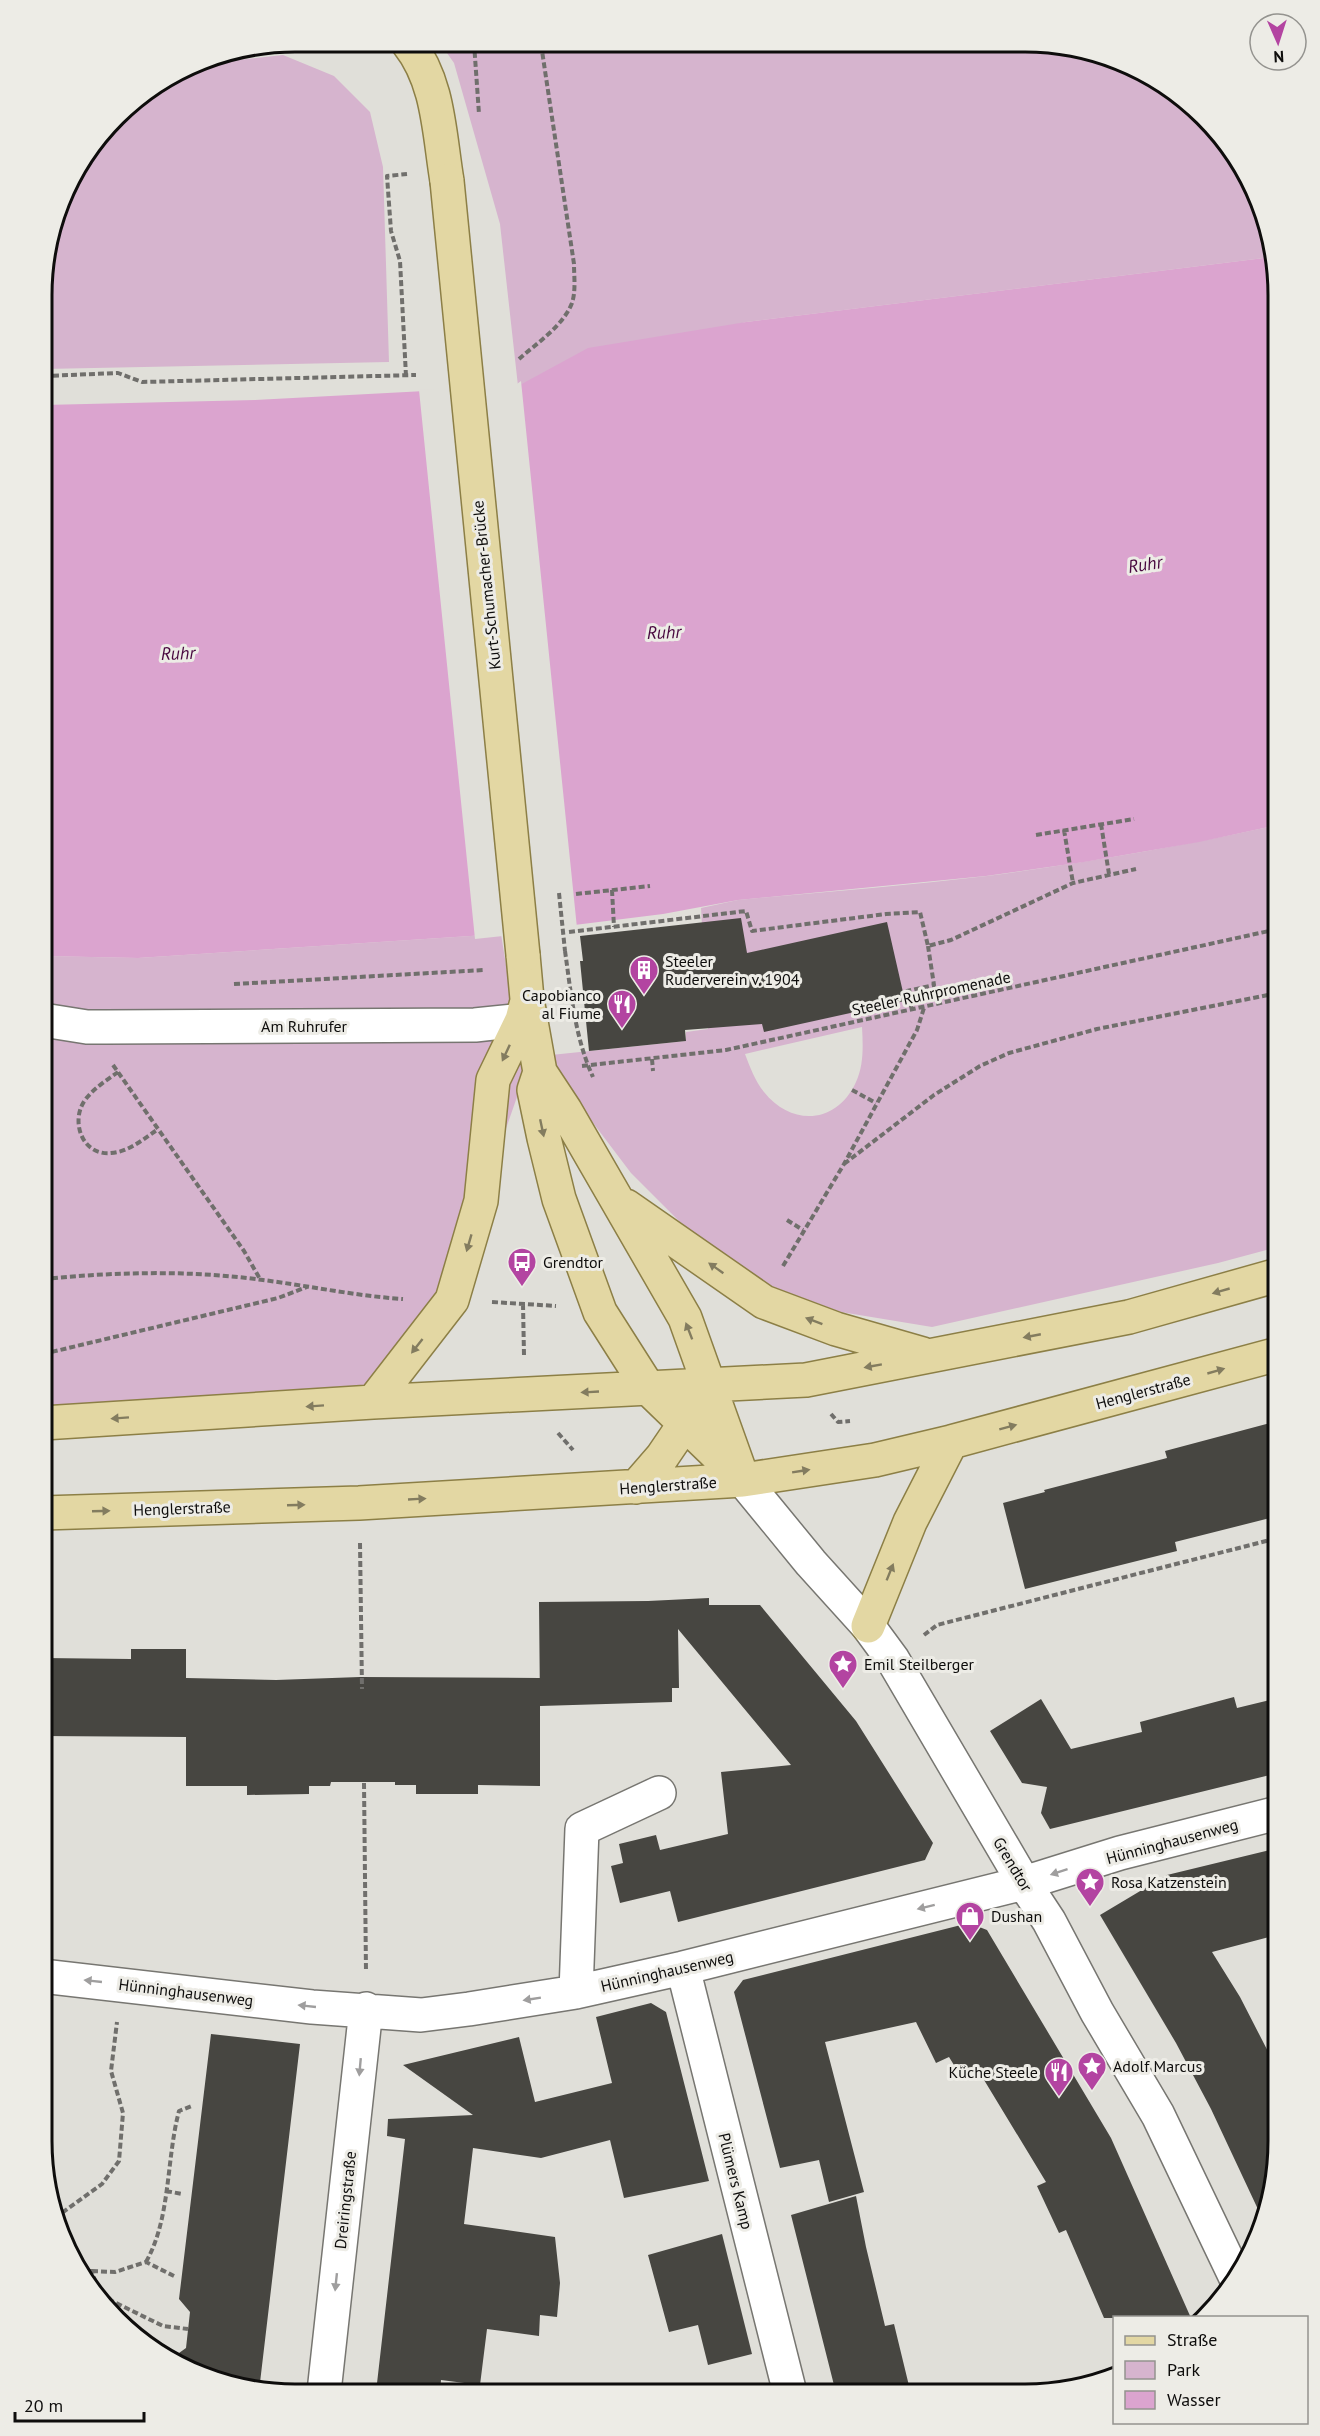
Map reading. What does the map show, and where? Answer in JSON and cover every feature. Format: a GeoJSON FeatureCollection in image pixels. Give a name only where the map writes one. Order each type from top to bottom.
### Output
{"type":"FeatureCollection","features":[{"type":"Feature","properties":{"kind":"main road","name":"Kurt-Schumacher-Brücke"},"geometry":{"type":"LineString","coordinates":[[415,52],[433,89],[446,176],[524,986],[540,1072],[685,1318],[743,1480]]}},
{"type":"Feature","properties":{"kind":"main road"},"geometry":{"type":"LineString","coordinates":[[373,1402],[452,1300],[481,1201],[493,1080],[524,986]]}},
{"type":"Feature","properties":{"kind":"main road","name":"Kurt-Schumacher-Brücke"},"geometry":{"type":"LineString","coordinates":[[540,1072],[534,1090],[559,1199],[600,1312],[649,1389],[743,1480]]}},
{"type":"Feature","properties":{"kind":"main road","name":"Kurt-Schumacher-Brücke"},"geometry":{"type":"LineString","coordinates":[[618,1201],[764,1302],[836,1329],[930,1356]]}},
{"type":"Feature","properties":{"kind":"main road"},"geometry":{"type":"LineString","coordinates":[[52,1422],[373,1402],[806,1380],[1129,1317],[1268,1278]]}},
{"type":"Feature","properties":{"kind":"main road","name":"Henglerstraße"},"geometry":{"type":"LineString","coordinates":[[52,1513],[359,1503],[743,1480],[875,1460],[951,1442],[1268,1357]]}},
{"type":"Feature","properties":{"kind":"main road"},"geometry":{"type":"LineString","coordinates":[[636,1486],[685,1426],[710,1385]]}},
{"type":"Feature","properties":{"kind":"main road"},"geometry":{"type":"LineString","coordinates":[[868,1626],[910,1522],[951,1442]]}},
{"type":"Feature","properties":{"kind":"street","name":"Am Ruhrufer"},"geometry":{"type":"LineString","coordinates":[[52,1021],[87,1027],[475,1025],[524,986]]}},
{"type":"Feature","properties":{"kind":"street","name":"Grendtor"},"geometry":{"type":"LineString","coordinates":[[743,1480],[811,1563],[868,1626],[892,1660],[1024,1883],[1049,1921],[1098,2012],[1158,2115],[1231,2268]]}},
{"type":"Feature","properties":{"kind":"street"},"geometry":{"type":"LineString","coordinates":[[576,1992],[582,1829],[658,1793]]}},
{"type":"Feature","properties":{"kind":"street","name":"Hünninghausenweg"},"geometry":{"type":"LineString","coordinates":[[52,1977],[312,2007],[421,2014],[576,1992],[683,1968],[1024,1883],[1120,1853],[1268,1816]]}},
{"type":"Feature","properties":{"kind":"street","name":"Plümers Kamp"},"geometry":{"type":"LineString","coordinates":[[683,1968],[788,2384]]}},
{"type":"Feature","properties":{"kind":"street","name":"Dreiringstraße"},"geometry":{"type":"LineString","coordinates":[[325,2384],[366,2009]]}},
{"type":"Feature","properties":{"kind":"path"},"geometry":{"type":"LineString","coordinates":[[519,359],[564,315],[572,302],[575,285],[574,264],[542,52]]}},
{"type":"Feature","properties":{"kind":"path"},"geometry":{"type":"LineString","coordinates":[[387,176],[391,231],[400,261],[406,376]]}},
{"type":"Feature","properties":{"kind":"path"},"geometry":{"type":"LineString","coordinates":[[52,376],[118,373],[142,382],[416,375]]}},
{"type":"Feature","properties":{"kind":"path"},"geometry":{"type":"LineString","coordinates":[[1036,835],[1134,819]]}},
{"type":"Feature","properties":{"kind":"path"},"geometry":{"type":"LineString","coordinates":[[1101,824],[1108,874]]}},
{"type":"Feature","properties":{"kind":"path"},"geometry":{"type":"LineString","coordinates":[[1064,830],[1073,883]]}},
{"type":"Feature","properties":{"kind":"path"},"geometry":{"type":"LineString","coordinates":[[928,946],[951,940],[1073,883],[1136,868]]}},
{"type":"Feature","properties":{"kind":"path"},"geometry":{"type":"LineString","coordinates":[[576,894],[650,886]]}},
{"type":"Feature","properties":{"kind":"path"},"geometry":{"type":"LineString","coordinates":[[612,890],[614,927]]}},
{"type":"Feature","properties":{"kind":"path"},"geometry":{"type":"LineString","coordinates":[[569,932],[746,911],[752,931],[886,914],[920,912],[934,985],[907,992],[912,1010]]}},
{"type":"Feature","properties":{"kind":"path","name":"Steeler Ruhrpromenade"},"geometry":{"type":"LineString","coordinates":[[588,1065],[726,1050],[1268,931]]}},
{"type":"Feature","properties":{"kind":"path"},"geometry":{"type":"LineString","coordinates":[[565,951],[573,1010],[588,1065],[596,1082]]}},
{"type":"Feature","properties":{"kind":"path"},"geometry":{"type":"LineString","coordinates":[[231,984],[524,986]]}},
{"type":"Feature","properties":{"kind":"path"},"geometry":{"type":"LineString","coordinates":[[844,1164],[934,1095],[980,1066],[1009,1053],[1097,1029],[1268,995]]}},
{"type":"Feature","properties":{"kind":"path"},"geometry":{"type":"LineString","coordinates":[[779,1273],[844,1164],[917,1030],[925,1007]]}},
{"type":"Feature","properties":{"kind":"path"},"geometry":{"type":"LineString","coordinates":[[87,1027],[244,1251],[261,1279]]}},
{"type":"Feature","properties":{"kind":"path"},"geometry":{"type":"LineString","coordinates":[[652,1059],[653,1071]]}},
{"type":"Feature","properties":{"kind":"path"},"geometry":{"type":"LineString","coordinates":[[118,1072],[95,1089],[85,1100],[79,1114],[79,1130],[85,1142],[96,1151],[109,1154],[123,1151],[157,1130]]}},
{"type":"Feature","properties":{"kind":"path"},"geometry":{"type":"LineString","coordinates":[[852,1090],[876,1103]]}},
{"type":"Feature","properties":{"kind":"path"},"geometry":{"type":"LineString","coordinates":[[787,1220],[803,1230]]}},
{"type":"Feature","properties":{"kind":"path"},"geometry":{"type":"LineString","coordinates":[[52,1277],[164,1273],[261,1279],[409,1300]]}},
{"type":"Feature","properties":{"kind":"path"},"geometry":{"type":"LineString","coordinates":[[52,1352],[278,1298],[307,1287]]}},
{"type":"Feature","properties":{"kind":"path"},"geometry":{"type":"LineString","coordinates":[[452,1300],[573,1307],[600,1312]]}},
{"type":"Feature","properties":{"kind":"path"},"geometry":{"type":"LineString","coordinates":[[359,1503],[362,1689]]}},
{"type":"Feature","properties":{"kind":"path"},"geometry":{"type":"LineString","coordinates":[[892,1660],[937,1625],[1268,1541]]}},
{"type":"Feature","properties":{"kind":"path"},"geometry":{"type":"LineString","coordinates":[[364,1783],[367,1907],[366,2009]]}},
{"type":"Feature","properties":{"kind":"path"},"geometry":{"type":"LineString","coordinates":[[63,2212],[102,2184],[119,2161],[123,2113],[111,2071],[121,1984]]}},
{"type":"Feature","properties":{"kind":"path"},"geometry":{"type":"LineString","coordinates":[[94,2277],[92,2271],[115,2272],[146,2262],[155,2246],[166,2191],[172,2138],[179,2111],[192,2106]]}},
{"type":"Feature","properties":{"kind":"path"},"geometry":{"type":"LineString","coordinates":[[166,2191],[182,2194]]}},
{"type":"Feature","properties":{"kind":"path"},"geometry":{"type":"LineString","coordinates":[[146,2262],[174,2276]]}},
{"type":"Feature","properties":{"kind":"path"},"geometry":{"type":"LineString","coordinates":[[114,2302],[163,2326],[188,2329]]}},
{"type":"Feature","properties":{"kind":"green space"},"geometry":{"type":"Polygon","coordinates":[[[446,52],[1024,52],[1072,57],[1103,65],[1160,93],[1207,135],[1227,160],[1249,203],[1255,217],[1264,258],[746,322],[518,386],[500,224],[454,63],[446,52]]]}},
{"type":"Feature","properties":{"kind":"green space"},"geometry":{"type":"Polygon","coordinates":[[[283,55],[334,76],[370,112],[383,167],[389,362],[52,369],[52,296],[57,248],[65,217],[93,160],[135,113],[160,93],[203,71],[236,60],[283,55]]]}},
{"type":"Feature","properties":{"kind":"green space"},"geometry":{"type":"Polygon","coordinates":[[[1268,827],[1268,1250],[932,1327],[841,1312],[765,1284],[695,1237],[631,1173],[553,1070],[551,1055],[686,1041],[686,1032],[708,1029],[701,908],[738,900],[987,876],[1133,854],[1268,827]],[[862,1027],[745,1054],[758,1083],[775,1103],[788,1111],[813,1116],[826,1113],[848,1096],[856,1082],[862,1055],[862,1027]]]}},
{"type":"Feature","properties":{"kind":"green space"},"geometry":{"type":"Polygon","coordinates":[[[501,934],[524,1077],[482,1197],[440,1299],[367,1396],[52,1426],[52,956],[138,958],[501,934]]]}},
{"type":"Feature","properties":{"kind":"water","name":"Ruhr"},"geometry":{"type":"Polygon","coordinates":[[[1264,258],[1268,296],[1268,827],[1084,862],[986,876],[738,900],[663,914],[501,934],[138,958],[52,956],[52,405],[255,400],[518,386],[588,348],[746,322],[1264,258]]]}},
{"type":"Feature","properties":{"kind":"pier"},"geometry":{"type":"Polygon","coordinates":[[[521,381],[577,928],[475,939],[419,390],[517,384],[521,381]]]}},
{"type":"Feature","properties":{"kind":"building"},"geometry":{"type":"Polygon","coordinates":[[[741,918],[747,953],[887,922],[905,1001],[764,1032],[762,1024],[685,1030],[686,1041],[589,1051],[580,961],[583,961],[580,936],[741,918]]]}},
{"type":"Feature","properties":{"kind":"building"},"geometry":{"type":"Polygon","coordinates":[[[1268,1424],[1268,1519],[1175,1542],[1177,1551],[1025,1589],[1003,1503],[1167,1458],[1165,1451],[1268,1424]]]}},
{"type":"Feature","properties":{"kind":"building"},"geometry":{"type":"Polygon","coordinates":[[[709,1598],[709,1605],[760,1605],[856,1721],[933,1843],[925,1860],[678,1922],[670,1891],[620,1903],[611,1866],[623,1863],[619,1844],[656,1835],[660,1850],[728,1834],[721,1772],[791,1765],[678,1629],[679,1688],[672,1688],[672,1702],[540,1706],[539,1602],[709,1598]]]}},
{"type":"Feature","properties":{"kind":"building"},"geometry":{"type":"Polygon","coordinates":[[[131,1649],[186,1649],[186,1678],[276,1680],[360,1677],[540,1678],[540,1786],[478,1785],[478,1794],[416,1794],[416,1785],[395,1785],[395,1782],[331,1782],[330,1786],[309,1786],[309,1794],[247,1795],[247,1786],[186,1786],[186,1737],[52,1736],[52,1658],[131,1659],[131,1649]]]}},
{"type":"Feature","properties":{"kind":"building"},"geometry":{"type":"Polygon","coordinates":[[[1234,1697],[1237,1708],[1268,1700],[1268,1775],[1050,1829],[1041,1813],[1047,1787],[1022,1783],[990,1731],[1041,1699],[1071,1749],[1142,1732],[1140,1722],[1234,1697]]]}},
{"type":"Feature","properties":{"kind":"building"},"geometry":{"type":"Polygon","coordinates":[[[1268,1850],[1268,1937],[1212,1952],[1240,1997],[1268,2051],[1267,2156],[1258,2209],[1211,2109],[1176,2043],[1100,1915],[1167,1875],[1268,1850]]]}},
{"type":"Feature","properties":{"kind":"building"},"geometry":{"type":"Polygon","coordinates":[[[969,1923],[987,1930],[1111,2138],[1190,2316],[1104,2318],[1066,2230],[1059,2233],[1037,2186],[1046,2182],[978,2070],[962,2078],[949,2057],[936,2063],[916,2022],[825,2042],[864,2192],[829,2202],[819,2160],[780,2168],[734,1992],[743,1980],[969,1923]]]}},
{"type":"Feature","properties":{"kind":"building"},"geometry":{"type":"Polygon","coordinates":[[[651,2003],[666,2012],[709,2181],[624,2198],[610,2140],[541,2158],[473,2148],[464,2224],[555,2237],[560,2283],[557,2317],[540,2315],[539,2336],[487,2329],[480,2384],[441,2380],[441,2384],[377,2384],[405,2139],[387,2136],[388,2119],[473,2115],[403,2065],[519,2037],[535,2102],[612,2083],[596,2017],[651,2003]]]}},
{"type":"Feature","properties":{"kind":"building"},"geometry":{"type":"Polygon","coordinates":[[[211,2034],[300,2044],[260,2381],[217,2371],[179,2353],[186,2348],[190,2312],[179,2299],[211,2034]]]}},
{"type":"Feature","properties":{"kind":"building"},"geometry":{"type":"Polygon","coordinates":[[[856,2196],[885,2326],[894,2324],[909,2384],[834,2384],[791,2215],[856,2196]]]}},
{"type":"Feature","properties":{"kind":"building"},"geometry":{"type":"Polygon","coordinates":[[[722,2234],[752,2354],[708,2365],[698,2325],[669,2332],[648,2255],[722,2234]]]}},
{"type":"Feature","properties":{"kind":"place","name":"Steeler Ruderverein v. 1904"},"geometry":{"type":"Point","coordinates":[644,996]}},
{"type":"Feature","properties":{"kind":"place","name":"Capobianco al Fiume"},"geometry":{"type":"Point","coordinates":[622,1030]}},
{"type":"Feature","properties":{"kind":"place","name":"Grendtor"},"geometry":{"type":"Point","coordinates":[522,1288]}},
{"type":"Feature","properties":{"kind":"place","name":"Emil Steilberger"},"geometry":{"type":"Point","coordinates":[843,1690]}},
{"type":"Feature","properties":{"kind":"place","name":"Rosa Katzenstein"},"geometry":{"type":"Point","coordinates":[1090,1908]}},
{"type":"Feature","properties":{"kind":"place","name":"Dushan"},"geometry":{"type":"Point","coordinates":[970,1942]}},
{"type":"Feature","properties":{"kind":"place","name":"Adolf Marcus"},"geometry":{"type":"Point","coordinates":[1092,2092]}},
{"type":"Feature","properties":{"kind":"place","name":"Küche Steele"},"geometry":{"type":"Point","coordinates":[1059,2098]}}]}
